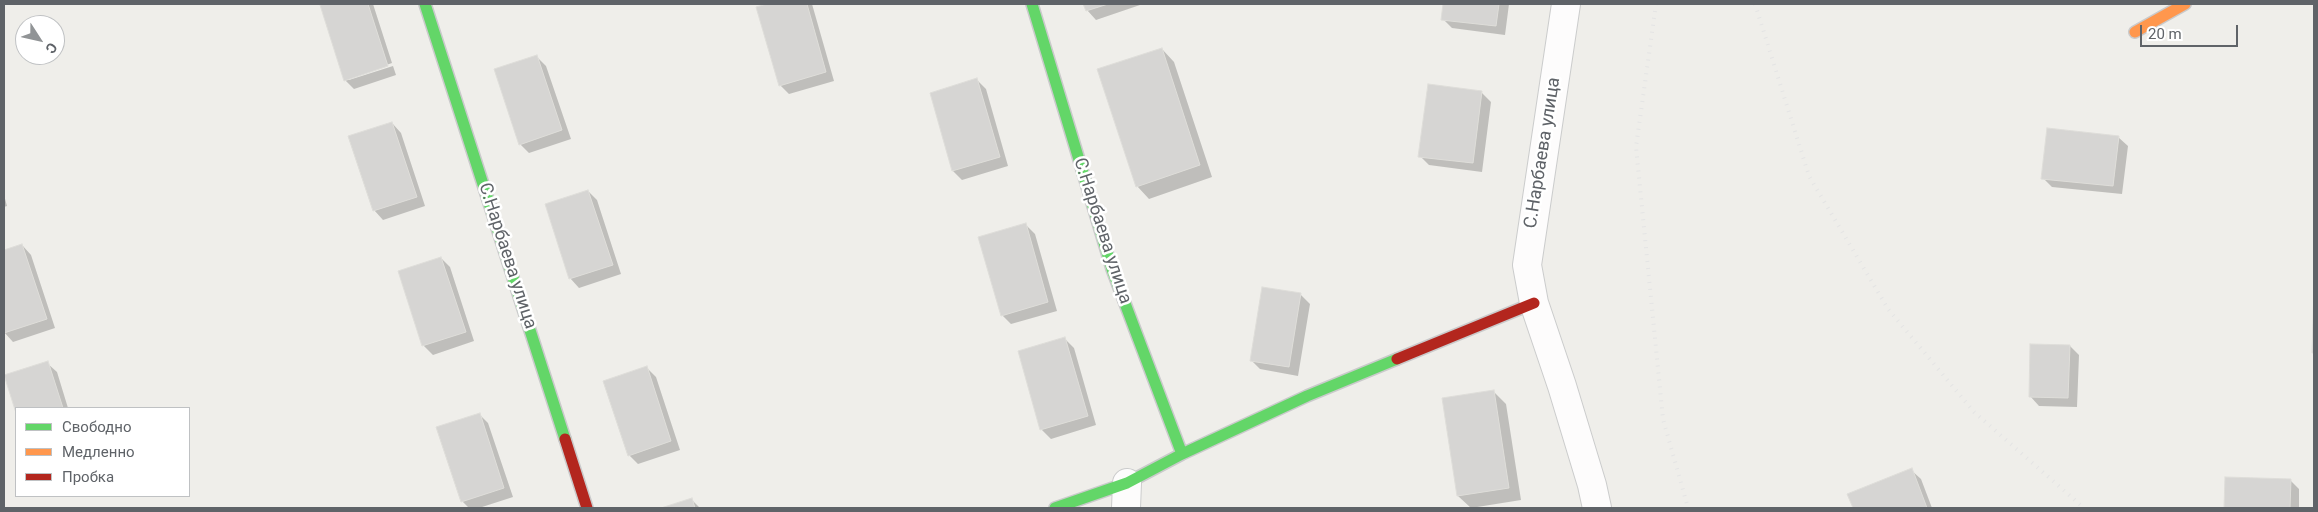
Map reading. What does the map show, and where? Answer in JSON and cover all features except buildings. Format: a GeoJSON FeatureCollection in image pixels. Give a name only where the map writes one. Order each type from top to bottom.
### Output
{"type":"FeatureCollection","features":[{"type":"Feature","properties":{"kind":"street","name":"С.Нарбаева улица"},"geometry":{"type":"LineString","coordinates":[[425,4],[588,508]]}},
{"type":"Feature","properties":{"kind":"street","name":"С.Нарбаева улица"},"geometry":{"type":"LineString","coordinates":[[1032,4],[1112,269],[1182,454]]}},
{"type":"Feature","properties":{"kind":"street","name":"С.Нарбаева улица"},"geometry":{"type":"LineString","coordinates":[[1566,4],[1527,265],[1534,303],[1562,386],[1592,485],[1597,508]]}},
{"type":"Feature","properties":{"kind":"street"},"geometry":{"type":"LineString","coordinates":[[2135,32],[2185,4]]}},
{"type":"Feature","properties":{"kind":"street"},"geometry":{"type":"LineString","coordinates":[[1055,508],[1126,496],[1182,454],[1307,396],[1534,303]]}},
{"type":"Feature","properties":{"kind":"railway"},"geometry":{"type":"LineString","coordinates":[[1656,4],[1636,147],[1663,419],[1688,508]]}},
{"type":"Feature","properties":{"kind":"railway"},"geometry":{"type":"LineString","coordinates":[[1755,4],[1809,176],[1888,309],[1974,412],[2084,508]]}},
{"type":"Feature","properties":{"kind":"traffic: fast"},"geometry":{"type":"LineString","coordinates":[[425,4],[565,439]]}},
{"type":"Feature","properties":{"kind":"traffic: fast"},"geometry":{"type":"LineString","coordinates":[[1032,4],[1112,269],[1182,454]]}},
{"type":"Feature","properties":{"kind":"traffic: fast"},"geometry":{"type":"LineString","coordinates":[[1055,508],[1127,483],[1182,454],[1307,396],[1397,359]]}},
{"type":"Feature","properties":{"kind":"traffic: slow"},"geometry":{"type":"LineString","coordinates":[[2135,32],[2185,4]]}},
{"type":"Feature","properties":{"kind":"traffic: jam"},"geometry":{"type":"LineString","coordinates":[[1397,359],[1534,303]]}},
{"type":"Feature","properties":{"kind":"traffic: jam"},"geometry":{"type":"LineString","coordinates":[[565,439],[587,508]]}}]}
